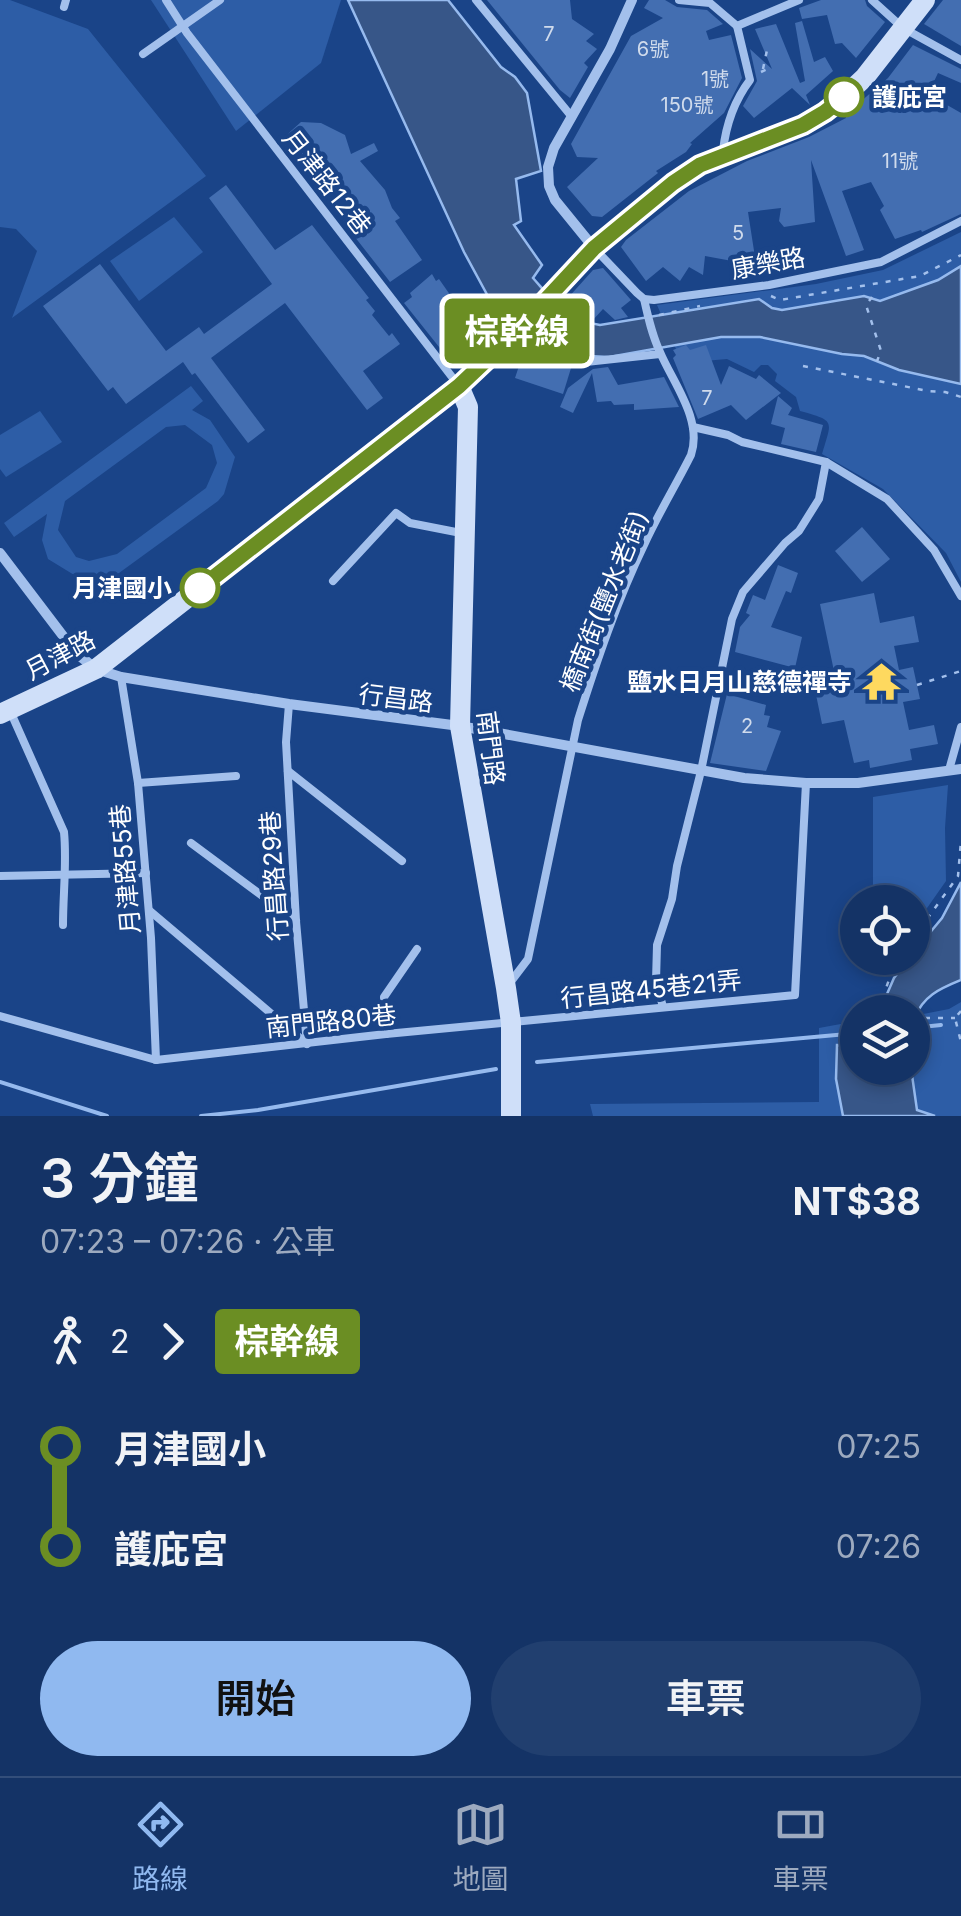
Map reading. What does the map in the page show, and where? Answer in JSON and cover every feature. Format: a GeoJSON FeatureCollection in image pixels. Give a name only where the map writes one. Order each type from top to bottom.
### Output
{"type":"FeatureCollection","features":[{"type":"Feature","properties":{"kind":"street"},"geometry":{"type":"LineString","coordinates":[[588,253],[555,200],[548,167],[632,0]]}},
{"type":"Feature","properties":{"kind":"street","name":"月津路"},"geometry":{"type":"LineString","coordinates":[[5,711],[96,669],[459,386],[514,334],[588,253],[673,183],[700,165],[803,125],[825,112],[865,77],[925,0]]}},
{"type":"Feature","properties":{"kind":"street","name":"南門路"},"geometry":{"type":"LineString","coordinates":[[459,386],[468,407],[460,726],[511,1023],[511,1116]]}},
{"type":"Feature","properties":{"kind":"street","name":"行昌路"},"geometry":{"type":"LineString","coordinates":[[0,553],[76,652],[96,669],[120,677],[460,726],[702,771],[806,783],[858,783],[955,770]]}},
{"type":"Feature","properties":{"kind":"lane","name":"月津路12巷"},"geometry":{"type":"LineString","coordinates":[[166,0],[459,386]]}},
{"type":"Feature","properties":{"kind":"lane"},"geometry":{"type":"LineString","coordinates":[[143,54],[220,0]]}},
{"type":"Feature","properties":{"kind":"lane"},"geometry":{"type":"LineString","coordinates":[[476,0],[572,117]]}},
{"type":"Feature","properties":{"kind":"lane"},"geometry":{"type":"LineString","coordinates":[[679,0],[710,3],[737,26],[750,72],[750,80],[726,127],[722,156]]}},
{"type":"Feature","properties":{"kind":"lane"},"geometry":{"type":"LineString","coordinates":[[737,26],[799,0]]}},
{"type":"Feature","properties":{"kind":"lane"},"geometry":{"type":"LineString","coordinates":[[872,0],[903,28],[961,60]]}},
{"type":"Feature","properties":{"kind":"lane","name":"康樂路"},"geometry":{"type":"LineString","coordinates":[[644,299],[769,286],[881,262],[961,221]]}},
{"type":"Feature","properties":{"kind":"lane"},"geometry":{"type":"LineString","coordinates":[[588,253],[644,299],[660,352],[692,426],[826,462],[887,500],[934,550],[961,596]]}},
{"type":"Feature","properties":{"kind":"lane"},"geometry":{"type":"LineString","coordinates":[[514,334],[586,362],[660,352]]}},
{"type":"Feature","properties":{"kind":"lane","name":"橋南街(鹽水老街)"},"geometry":{"type":"LineString","coordinates":[[506,988],[528,959],[578,720],[613,617],[644,543],[692,455],[696,442],[692,426]]}},
{"type":"Feature","properties":{"kind":"lane"},"geometry":{"type":"LineString","coordinates":[[662,1008],[656,981],[657,945],[672,899],[702,771],[732,619],[743,592],[799,531],[819,499],[826,462]]}},
{"type":"Feature","properties":{"kind":"lane"},"geometry":{"type":"LineString","coordinates":[[334,581],[396,514],[410,523],[464,533]]}},
{"type":"Feature","properties":{"kind":"lane","name":"月津路55巷"},"geometry":{"type":"LineString","coordinates":[[120,677],[138,783],[156,1060]]}},
{"type":"Feature","properties":{"kind":"lane","name":"行昌路29巷"},"geometry":{"type":"LineString","coordinates":[[289,704],[286,742],[307,1044]]}},
{"type":"Feature","properties":{"kind":"lane"},"geometry":{"type":"LineString","coordinates":[[5,711],[64,832],[63,925]]}},
{"type":"Feature","properties":{"kind":"lane"},"geometry":{"type":"LineString","coordinates":[[955,770],[961,728]]}},
{"type":"Feature","properties":{"kind":"lane"},"geometry":{"type":"LineString","coordinates":[[288,770],[402,862]]}},
{"type":"Feature","properties":{"kind":"lane"},"geometry":{"type":"LineString","coordinates":[[138,783],[236,776]]}},
{"type":"Feature","properties":{"kind":"lane","name":"行昌路45巷21弄"},"geometry":{"type":"LineString","coordinates":[[511,1023],[795,994],[806,783]]}},
{"type":"Feature","properties":{"kind":"lane"},"geometry":{"type":"LineString","coordinates":[[192,843],[296,921]]}},
{"type":"Feature","properties":{"kind":"lane"},"geometry":{"type":"LineString","coordinates":[[0,876],[146,874]]}},
{"type":"Feature","properties":{"kind":"lane"},"geometry":{"type":"LineString","coordinates":[[149,910],[307,1044]]}},
{"type":"Feature","properties":{"kind":"lane"},"geometry":{"type":"LineString","coordinates":[[386,1034],[384,997],[417,949]]}},
{"type":"Feature","properties":{"kind":"lane"},"geometry":{"type":"LineString","coordinates":[[0,1016],[156,1060]]}},
{"type":"Feature","properties":{"kind":"lane","name":"南門路80巷"},"geometry":{"type":"LineString","coordinates":[[156,1060],[511,1023]]}},
{"type":"Feature","properties":{"kind":"path"},"geometry":{"type":"LineString","coordinates":[[763,71],[767,50]]}},
{"type":"Feature","properties":{"kind":"path"},"geometry":{"type":"LineString","coordinates":[[750,72],[772,67]]}},
{"type":"Feature","properties":{"kind":"path"},"geometry":{"type":"LineString","coordinates":[[766,293],[780,300],[920,276],[961,255]]}},
{"type":"Feature","properties":{"kind":"path"},"geometry":{"type":"LineString","coordinates":[[872,297],[866,305],[881,350],[877,362]]}},
{"type":"Feature","properties":{"kind":"path"},"geometry":{"type":"LineString","coordinates":[[648,317],[698,307]]}},
{"type":"Feature","properties":{"kind":"path"},"geometry":{"type":"LineString","coordinates":[[802,366],[961,397]]}},
{"type":"Feature","properties":{"kind":"path"},"geometry":{"type":"LineString","coordinates":[[917,685],[961,672]]}},
{"type":"Feature","properties":{"kind":"path"},"geometry":{"type":"LineString","coordinates":[[930,915],[958,876],[961,841]]}},
{"type":"Feature","properties":{"kind":"path"},"geometry":{"type":"LineString","coordinates":[[930,1018],[954,1018],[961,1010]]}},
{"type":"Feature","properties":{"kind":"path"},"geometry":{"type":"LineString","coordinates":[[954,1018],[961,1042]]}},
{"type":"Feature","properties":{"kind":"shaded area"},"geometry":{"type":"Polygon","coordinates":[[[0,0],[10,0],[88,29],[206,176],[12,318],[37,251],[16,229],[0,227],[0,0]]]}},
{"type":"Feature","properties":{"kind":"shaded area"},"geometry":{"type":"Polygon","coordinates":[[[151,0],[341,0],[321,63],[236,131],[151,0]]]}},
{"type":"Feature","properties":{"kind":"shaded area"},"geometry":{"type":"Polygon","coordinates":[[[348,0],[448,0],[527,93],[541,171],[516,179],[521,221],[514,225],[542,265],[533,278],[570,315],[600,325],[759,299],[782,310],[864,296],[880,301],[938,280],[961,266],[961,384],[899,370],[864,356],[760,337],[721,337],[609,357],[557,348],[504,306],[496,306],[490,300],[348,0]]]}},
{"type":"Feature","properties":{"kind":"shaded area"},"geometry":{"type":"Polygon","coordinates":[[[174,217],[203,252],[139,301],[110,261],[174,217]]]}},
{"type":"Feature","properties":{"kind":"shaded area"},"geometry":{"type":"Polygon","coordinates":[[[961,232],[961,582],[946,553],[883,489],[822,454],[828,424],[800,411],[796,397],[775,381],[777,374],[768,365],[761,365],[754,372],[727,359],[682,363],[657,305],[816,284],[883,270],[961,232]]]}},
{"type":"Feature","properties":{"kind":"shaded area"},"geometry":{"type":"Polygon","coordinates":[[[191,386],[203,401],[192,410],[210,420],[235,457],[224,494],[218,501],[108,581],[84,581],[48,559],[42,540],[47,514],[14,537],[4,523],[191,386]],[[185,425],[166,427],[65,501],[58,530],[76,557],[89,561],[117,554],[206,488],[217,463],[212,445],[185,425]]]}},
{"type":"Feature","properties":{"kind":"shaded area"},"geometry":{"type":"Polygon","coordinates":[[[40,411],[62,442],[6,477],[0,469],[0,435],[40,411]]]}},
{"type":"Feature","properties":{"kind":"shaded area"},"geometry":{"type":"Polygon","coordinates":[[[948,785],[946,881],[930,904],[930,885],[873,885],[873,797],[948,785]]]}},
{"type":"Feature","properties":{"kind":"shaded area"},"geometry":{"type":"Polygon","coordinates":[[[961,882],[961,980],[930,997],[887,995],[896,975],[930,975],[930,932],[961,882]]]}},
{"type":"Feature","properties":{"kind":"shaded area"},"geometry":{"type":"Polygon","coordinates":[[[961,1002],[961,1116],[593,1116],[590,1104],[819,1102],[819,1028],[840,1024],[840,1085],[930,1085],[930,1013],[961,1002]]]}},
{"type":"Feature","properties":{"kind":"shaded area"},"geometry":{"type":"Polygon","coordinates":[[[840,1045],[840,1085],[913,1085],[917,1110],[935,1116],[843,1116],[836,1079],[840,1045]]]}},
{"type":"Feature","properties":{"kind":"building"},"geometry":{"type":"Polygon","coordinates":[[[487,0],[570,0],[572,19],[594,34],[586,41],[597,49],[584,63],[588,67],[570,98],[560,90],[487,0]]]}},
{"type":"Feature","properties":{"kind":"building"},"geometry":{"type":"Polygon","coordinates":[[[649,0],[707,10],[723,24],[706,31],[709,40],[731,35],[742,78],[724,113],[690,143],[686,152],[656,171],[602,217],[592,216],[567,187],[598,158],[577,157],[571,144],[631,36],[663,18],[644,8],[649,0]]]}},
{"type":"Feature","properties":{"kind":"building"},"geometry":{"type":"Polygon","coordinates":[[[821,0],[865,0],[885,22],[856,58],[842,43],[835,44],[827,15],[802,19],[799,8],[821,0]]]}},
{"type":"Feature","properties":{"kind":"building"},"geometry":{"type":"Polygon","coordinates":[[[943,0],[961,0],[961,46],[924,24],[943,0]]]}},
{"type":"Feature","properties":{"kind":"building"},"geometry":{"type":"Polygon","coordinates":[[[802,21],[814,62],[825,57],[833,71],[806,95],[810,105],[792,88],[754,118],[743,106],[757,81],[750,49],[772,69],[755,29],[776,24],[800,83],[805,81],[795,23],[802,21]]]}},
{"type":"Feature","properties":{"kind":"building"},"geometry":{"type":"Polygon","coordinates":[[[913,45],[961,69],[961,83],[938,73],[928,94],[961,113],[961,214],[922,232],[895,239],[871,182],[842,191],[864,250],[846,256],[811,160],[815,222],[784,227],[779,221],[781,208],[748,212],[757,270],[743,270],[743,263],[705,256],[703,275],[689,267],[680,281],[663,267],[646,281],[621,247],[626,240],[689,191],[846,118],[888,78],[913,45]]]}},
{"type":"Feature","properties":{"kind":"building"},"geometry":{"type":"Polygon","coordinates":[[[301,122],[321,123],[345,135],[351,154],[374,143],[378,151],[360,161],[385,190],[400,218],[395,221],[422,260],[390,282],[281,140],[301,122]]]}},
{"type":"Feature","properties":{"kind":"building"},"geometry":{"type":"Polygon","coordinates":[[[226,185],[275,250],[312,225],[369,298],[366,300],[375,311],[372,315],[400,344],[363,371],[383,398],[367,410],[285,303],[211,358],[265,430],[248,443],[183,362],[126,404],[113,387],[108,391],[43,306],[100,264],[166,351],[199,327],[204,334],[272,284],[209,198],[226,185]]]}},
{"type":"Feature","properties":{"kind":"building"},"geometry":{"type":"Polygon","coordinates":[[[603,268],[631,300],[621,308],[628,317],[615,320],[603,309],[592,321],[584,313],[577,319],[564,309],[567,299],[593,270],[603,268]]]}},
{"type":"Feature","properties":{"kind":"building"},"geometry":{"type":"Polygon","coordinates":[[[432,274],[460,309],[474,300],[484,311],[488,305],[502,316],[496,327],[451,362],[404,303],[432,274]]]}},
{"type":"Feature","properties":{"kind":"building"},"geometry":{"type":"Polygon","coordinates":[[[686,345],[690,350],[706,345],[721,385],[729,366],[756,379],[759,375],[781,393],[746,420],[731,405],[698,419],[673,358],[673,350],[686,345]]]}},
{"type":"Feature","properties":{"kind":"building"},"geometry":{"type":"Polygon","coordinates":[[[525,348],[572,365],[563,394],[515,378],[525,348]]]}},
{"type":"Feature","properties":{"kind":"building"},"geometry":{"type":"Polygon","coordinates":[[[608,367],[618,385],[664,377],[679,407],[634,410],[634,404],[597,402],[592,373],[573,413],[560,407],[568,388],[593,369],[608,367]]]}},
{"type":"Feature","properties":{"kind":"building"},"geometry":{"type":"Polygon","coordinates":[[[778,396],[792,408],[788,415],[823,425],[816,452],[781,444],[785,428],[771,424],[778,396]]]}},
{"type":"Feature","properties":{"kind":"building"},"geometry":{"type":"Polygon","coordinates":[[[862,527],[890,559],[862,582],[835,551],[862,527]]]}},
{"type":"Feature","properties":{"kind":"building"},"geometry":{"type":"Polygon","coordinates":[[[778,565],[798,573],[771,627],[802,637],[795,668],[735,652],[740,627],[750,615],[746,613],[753,595],[765,600],[778,565]]]}},
{"type":"Feature","properties":{"kind":"building","name":"鹽水日月山慈德禪寺"},"geometry":{"type":"Polygon","coordinates":[[[874,593],[880,623],[914,616],[919,642],[894,646],[899,670],[913,667],[920,699],[903,702],[909,730],[934,725],[938,744],[910,749],[912,760],[870,768],[869,760],[854,763],[844,720],[822,724],[813,680],[835,676],[820,604],[874,593]]]}},
{"type":"Feature","properties":{"kind":"building"},"geometry":{"type":"Polygon","coordinates":[[[727,694],[766,705],[764,715],[770,716],[767,727],[781,731],[766,771],[710,763],[727,694]]]}},
{"type":"Feature","properties":{"kind":"waterway"},"geometry":{"type":"LineString","coordinates":[[930,1026],[941,1025]]}},
{"type":"Feature","properties":{"kind":"waterway"},"geometry":{"type":"LineString","coordinates":[[537,1062],[840,1035]]}},
{"type":"Feature","properties":{"kind":"waterway"},"geometry":{"type":"LineString","coordinates":[[201,1116],[258,1110],[496,1069]]}},
{"type":"Feature","properties":{"kind":"waterway"},"geometry":{"type":"LineString","coordinates":[[0,1082],[107,1116]]}},
{"type":"Feature","properties":{"kind":"bus line","name":"棕幹線"},"geometry":{"type":"LineString","coordinates":[[200,588],[459,386],[514,334],[583,258],[673,183],[700,165],[803,125],[844,97]]}},
{"type":"Feature","properties":{"kind":"place","name":"護庇宮"},"geometry":{"type":"Point","coordinates":[844,97]}},
{"type":"Feature","properties":{"kind":"place","name":"月津國小"},"geometry":{"type":"Point","coordinates":[200,588]}},
{"type":"Feature","properties":{"kind":"place","name":"鹽水日月山慈德禪寺"},"geometry":{"type":"Point","coordinates":[882,682]}}]}
